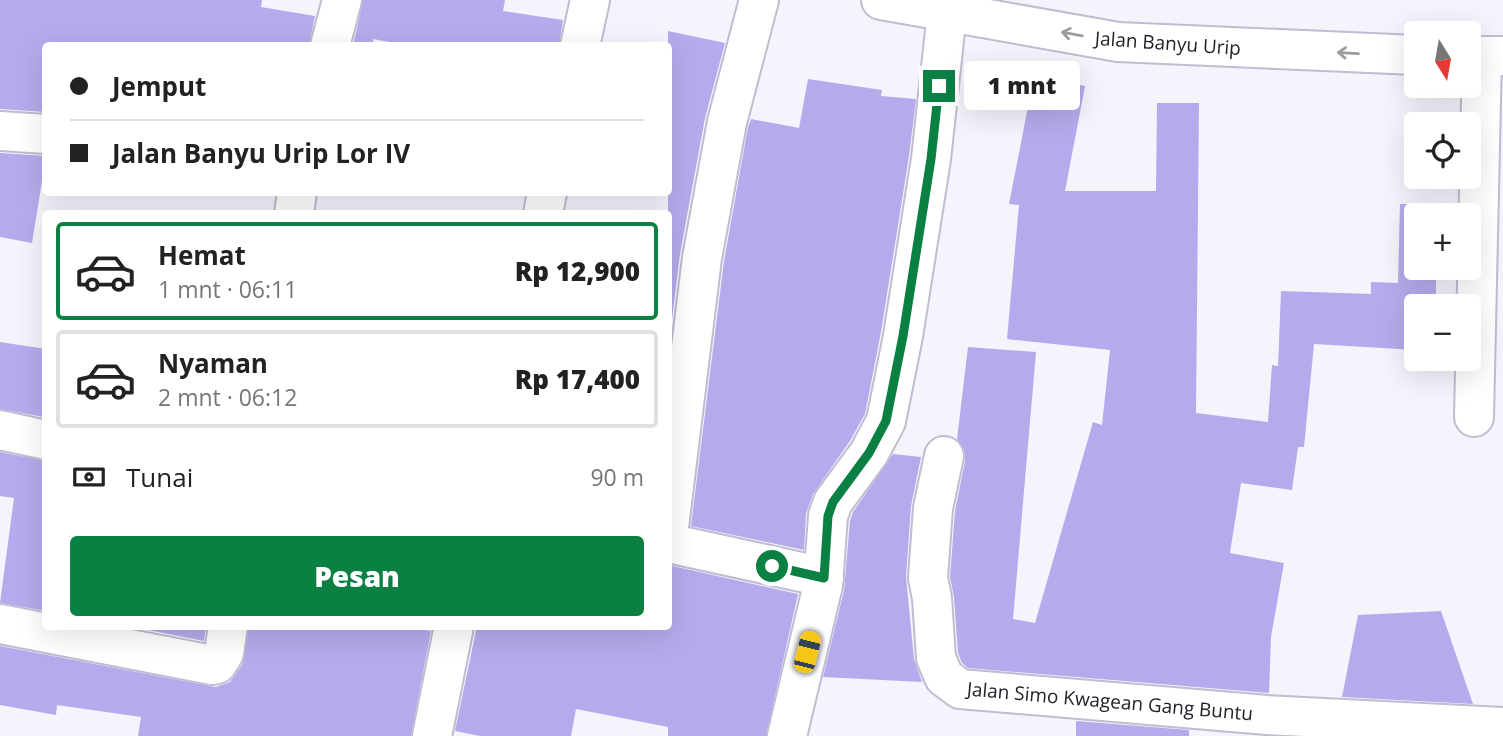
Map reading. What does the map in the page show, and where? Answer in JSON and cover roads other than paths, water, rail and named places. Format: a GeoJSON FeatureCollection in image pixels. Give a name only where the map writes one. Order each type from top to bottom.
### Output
{"type":"FeatureCollection","features":[{"type":"Feature","properties":{"kind":"street"},"geometry":{"type":"LineString","coordinates":[[331,42],[342,0]]}},
{"type":"Feature","properties":{"kind":"street"},"geometry":{"type":"LineString","coordinates":[[581,42],[590,0]]}},
{"type":"Feature","properties":{"kind":"street"},"geometry":{"type":"LineString","coordinates":[[672,502],[702,258],[727,122],[759,0]]}},
{"type":"Feature","properties":{"kind":"street","name":"Jalan Banyu Urip"},"geometry":{"type":"LineString","coordinates":[[881,0],[1118,42],[1404,54]]}},
{"type":"Feature","properties":{"kind":"street"},"geometry":{"type":"LineString","coordinates":[[788,736],[824,578],[828,516],[833,502],[869,453],[886,421],[903,336],[931,159],[947,13]]}},
{"type":"Feature","properties":{"kind":"street"},"geometry":{"type":"LineString","coordinates":[[1474,417],[1484,56]]}},
{"type":"Feature","properties":{"kind":"street"},"geometry":{"type":"LineString","coordinates":[[0,131],[42,134]]}},
{"type":"Feature","properties":{"kind":"street"},"geometry":{"type":"LineString","coordinates":[[0,430],[42,439]]}},
{"type":"Feature","properties":{"kind":"street","name":"Jalan Simo Kwagean Gang Buntu"},"geometry":{"type":"LineString","coordinates":[[944,456],[933,508],[928,578],[936,658],[944,677],[960,689],[1268,715],[1503,727]]}},
{"type":"Feature","properties":{"kind":"street"},"geometry":{"type":"LineString","coordinates":[[672,544],[824,578]]}},
{"type":"Feature","properties":{"kind":"street"},"geometry":{"type":"LineString","coordinates":[[0,624],[212,664],[217,664],[224,653],[227,630]]}},
{"type":"Feature","properties":{"kind":"street"},"geometry":{"type":"LineString","coordinates":[[432,736],[453,630]]}}]}
